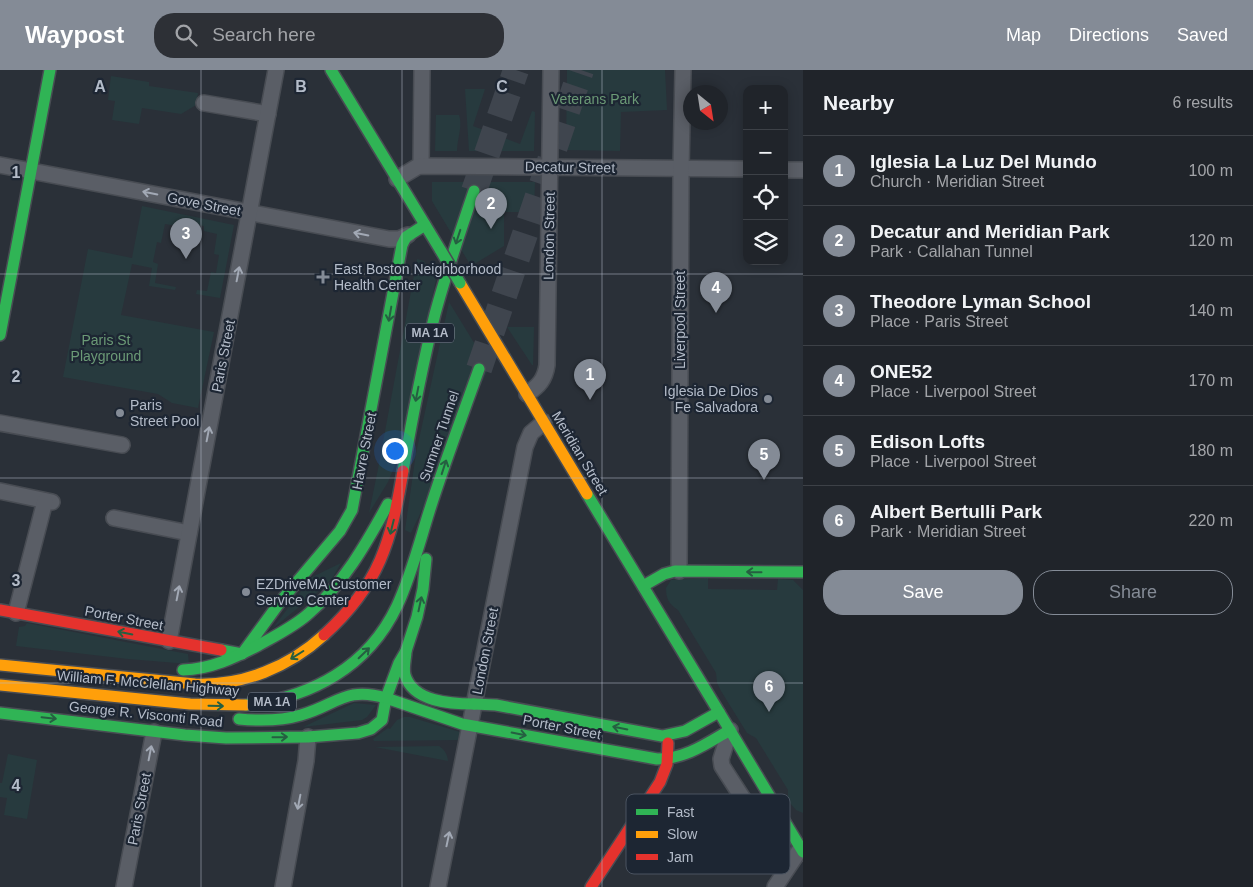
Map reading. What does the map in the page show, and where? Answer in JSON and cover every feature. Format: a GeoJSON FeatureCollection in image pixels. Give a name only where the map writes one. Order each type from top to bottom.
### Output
{"type":"FeatureCollection","features":[{"type":"Feature","properties":{"kind":"main road"},"geometry":{"type":"LineString","coordinates":[[0,335],[50,70]]}},
{"type":"Feature","properties":{"kind":"main road","name":"Meridian Street"},"geometry":{"type":"LineString","coordinates":[[331,70],[768,794]]}},
{"type":"Feature","properties":{"kind":"main road","name":"MA 1A"},"geometry":{"type":"LineString","coordinates":[[401,479],[430,336],[450,260],[474,191]]}},
{"type":"Feature","properties":{"kind":"main road"},"geometry":{"type":"LineString","coordinates":[[408,235],[425,225]]}},
{"type":"Feature","properties":{"kind":"main road","name":"Havre Street"},"geometry":{"type":"LineString","coordinates":[[242,654],[286,595],[340,531],[352,510],[402,245],[408,235]]}},
{"type":"Feature","properties":{"kind":"main road","name":"Sumner Tunnel"},"geometry":{"type":"LineString","coordinates":[[429,514],[478,368]]}},
{"type":"Feature","properties":{"kind":"main road"},"geometry":{"type":"LineString","coordinates":[[129,677],[208,668],[242,654],[297,623],[323,601],[358,555],[401,479]]}},
{"type":"Feature","properties":{"kind":"main road","name":"William F. McClellan Highway"},"geometry":{"type":"LineString","coordinates":[[0,665],[201,684],[232,682],[272,669],[305,650],[320,638],[346,613],[361,593],[378,567],[389,539],[401,479]]}},
{"type":"Feature","properties":{"kind":"main road"},"geometry":{"type":"LineString","coordinates":[[406,651],[423,589],[429,514]]}},
{"type":"Feature","properties":{"kind":"main road","name":"William F. McClellan Highway"},"geometry":{"type":"LineString","coordinates":[[6,685],[201,705],[244,706],[280,701],[298,696],[321,685],[360,657],[384,630],[405,586],[429,514]]}},
{"type":"Feature","properties":{"kind":"main road"},"geometry":{"type":"LineString","coordinates":[[643,586],[668,572],[679,570],[803,572]]}},
{"type":"Feature","properties":{"kind":"main road","name":"Porter Street"},"geometry":{"type":"LineString","coordinates":[[0,610],[242,654]]}},
{"type":"Feature","properties":{"kind":"main road","name":"Porter Street"},"geometry":{"type":"LineString","coordinates":[[406,651],[405,675],[410,683],[422,694],[446,702],[496,705],[668,736],[688,731],[719,712]]}},
{"type":"Feature","properties":{"kind":"main road","name":"George R. Visconti Road"},"geometry":{"type":"LineString","coordinates":[[0,713],[111,725],[154,732],[226,738],[308,737],[358,733],[371,729],[383,718],[386,698],[399,663],[406,651]]}},
{"type":"Feature","properties":{"kind":"main road","name":"Porter Street"},"geometry":{"type":"LineString","coordinates":[[231,718],[263,721],[284,720],[306,714],[350,695],[360,693],[386,698],[462,724],[652,759],[668,760],[691,753],[730,730]]}},
{"type":"Feature","properties":{"kind":"main road"},"geometry":{"type":"LineString","coordinates":[[103,695],[145,709],[212,716]]}},
{"type":"Feature","properties":{"kind":"main road"},"geometry":{"type":"LineString","coordinates":[[652,794],[666,769],[668,736]]}},
{"type":"Feature","properties":{"kind":"main road","name":"Meridian Street"},"geometry":{"type":"LineString","coordinates":[[790,829],[802,848]]}},
{"type":"Feature","properties":{"kind":"main road"},"geometry":{"type":"LineString","coordinates":[[591,887],[626,834]]}},
{"type":"Feature","properties":{"kind":"street","name":"Paris Street"},"geometry":{"type":"LineString","coordinates":[[169,641],[276,70]]}},
{"type":"Feature","properties":{"kind":"street"},"geometry":{"type":"LineString","coordinates":[[421,166],[422,70]]}},
{"type":"Feature","properties":{"kind":"street","name":"London Street"},"geometry":{"type":"LineString","coordinates":[[527,394],[541,383],[546,369],[551,70]]}},
{"type":"Feature","properties":{"kind":"street","name":"Liverpool Street"},"geometry":{"type":"LineString","coordinates":[[679,570],[683,70]]}},
{"type":"Feature","properties":{"kind":"street"},"geometry":{"type":"LineString","coordinates":[[204,103],[268,114]]}},
{"type":"Feature","properties":{"kind":"street","name":"Gove Street"},"geometry":{"type":"LineString","coordinates":[[0,165],[389,239],[399,239],[408,235]]}},
{"type":"Feature","properties":{"kind":"street","name":"Decatur Street"},"geometry":{"type":"LineString","coordinates":[[397,179],[421,166],[743,169]]}},
{"type":"Feature","properties":{"kind":"street"},"geometry":{"type":"LineString","coordinates":[[788,170],[803,170]]}},
{"type":"Feature","properties":{"kind":"street","name":"London Street"},"geometry":{"type":"LineString","coordinates":[[438,887],[525,447],[532,433],[544,422]]}},
{"type":"Feature","properties":{"kind":"street"},"geometry":{"type":"LineString","coordinates":[[0,423],[122,445]]}},
{"type":"Feature","properties":{"kind":"street"},"geometry":{"type":"LineString","coordinates":[[0,491],[48,502],[16,613]]}},
{"type":"Feature","properties":{"kind":"street"},"geometry":{"type":"LineString","coordinates":[[114,518],[189,534]]}},
{"type":"Feature","properties":{"kind":"street"},"geometry":{"type":"LineString","coordinates":[[730,730],[721,759],[722,766],[740,794]]}},
{"type":"Feature","properties":{"kind":"street","name":"Paris Street"},"geometry":{"type":"LineString","coordinates":[[124,887],[154,732]]}},
{"type":"Feature","properties":{"kind":"street"},"geometry":{"type":"LineString","coordinates":[[283,887],[306,761],[308,737]]}},
{"type":"Feature","properties":{"kind":"street"},"geometry":{"type":"LineString","coordinates":[[790,865],[802,848]]}},
{"type":"Feature","properties":{"kind":"street"},"geometry":{"type":"LineString","coordinates":[[775,887],[784,874]]}},
{"type":"Feature","properties":{"kind":"green space","name":"Veterans Park"},"geometry":{"type":"Polygon","coordinates":[[[567,70],[665,70],[667,110],[621,112],[620,151],[566,150],[567,70]]]}},
{"type":"Feature","properties":{"kind":"green space"},"geometry":{"type":"Polygon","coordinates":[[[111,76],[149,82],[149,86],[198,93],[196,105],[181,114],[142,108],[139,124],[112,120],[115,101],[108,100],[111,76]]]}},
{"type":"Feature","properties":{"kind":"green space"},"geometry":{"type":"Polygon","coordinates":[[[465,89],[485,89],[473,126],[520,144],[532,111],[535,112],[534,151],[469,151],[465,89]]]}},
{"type":"Feature","properties":{"kind":"green space"},"geometry":{"type":"Polygon","coordinates":[[[436,115],[459,115],[457,151],[435,151],[436,115]]]}},
{"type":"Feature","properties":{"kind":"green space"},"geometry":{"type":"Polygon","coordinates":[[[432,182],[535,182],[534,212],[504,212],[504,246],[471,266],[432,201],[432,182]]]}},
{"type":"Feature","properties":{"kind":"green space","name":"Paris St Playground"},"geometry":{"type":"Polygon","coordinates":[[[142,206],[234,225],[220,298],[196,294],[197,290],[207,291],[211,272],[216,273],[219,255],[214,254],[217,234],[204,231],[204,226],[185,223],[184,227],[165,224],[161,243],[157,242],[153,262],[158,264],[155,283],[176,287],[175,290],[149,286],[152,268],[132,264],[121,315],[214,332],[198,408],[172,403],[158,394],[63,377],[88,249],[132,258],[142,206]]]}},
{"type":"Feature","properties":{"kind":"green space"},"geometry":{"type":"Polygon","coordinates":[[[417,259],[424,261],[436,280],[396,463],[388,482],[369,513],[378,469],[417,259]]]}},
{"type":"Feature","properties":{"kind":"green space"},"geometry":{"type":"Polygon","coordinates":[[[449,302],[492,372],[487,372],[411,533],[405,530],[416,453],[449,302]]]}},
{"type":"Feature","properties":{"kind":"green space"},"geometry":{"type":"Polygon","coordinates":[[[507,327],[534,327],[533,365],[532,365],[507,327]]]}},
{"type":"Feature","properties":{"kind":"green space"},"geometry":{"type":"Polygon","coordinates":[[[341,563],[330,582],[272,629],[312,577],[341,563]]]}},
{"type":"Feature","properties":{"kind":"green space"},"geometry":{"type":"Polygon","coordinates":[[[708,578],[708,589],[777,590],[778,579],[793,580],[803,590],[803,813],[796,810],[790,803],[788,790],[756,738],[747,733],[721,691],[717,683],[716,673],[678,610],[667,598],[666,588],[671,580],[708,578]]]}},
{"type":"Feature","properties":{"kind":"green space"},"geometry":{"type":"Polygon","coordinates":[[[27,623],[188,654],[189,664],[16,646],[19,627],[25,626],[27,623]]]}},
{"type":"Feature","properties":{"kind":"green space"},"geometry":{"type":"Polygon","coordinates":[[[354,703],[376,705],[367,717],[362,720],[303,727],[354,703]]]}},
{"type":"Feature","properties":{"kind":"green space"},"geometry":{"type":"Polygon","coordinates":[[[410,717],[460,732],[458,740],[374,741],[373,739],[388,728],[390,729],[397,720],[410,717]]]}},
{"type":"Feature","properties":{"kind":"green space"},"geometry":{"type":"Polygon","coordinates":[[[439,746],[445,752],[448,761],[375,747],[439,746]]]}},
{"type":"Feature","properties":{"kind":"green space"},"geometry":{"type":"Polygon","coordinates":[[[8,754],[37,760],[27,819],[4,815],[7,798],[0,797],[0,783],[2,783],[8,754]]]}},
{"type":"Feature","properties":{"kind":"tunnel"},"geometry":{"type":"LineString","coordinates":[[474,191],[516,70]]}},
{"type":"Feature","properties":{"kind":"tunnel"},"geometry":{"type":"LineString","coordinates":[[479,369],[581,70]]}},
{"type":"Feature","properties":{"kind":"traffic: fast"},"geometry":{"type":"LineString","coordinates":[[0,335],[50,70]]}},
{"type":"Feature","properties":{"kind":"traffic: fast"},"geometry":{"type":"LineString","coordinates":[[331,70],[441,251]]}},
{"type":"Feature","properties":{"kind":"traffic: fast"},"geometry":{"type":"LineString","coordinates":[[403,471],[435,314],[448,268],[474,191]]}},
{"type":"Feature","properties":{"kind":"traffic: fast"},"geometry":{"type":"LineString","coordinates":[[221,650],[242,654],[280,602],[340,531],[352,510],[402,245],[406,237],[425,225]]}},
{"type":"Feature","properties":{"kind":"traffic: fast"},"geometry":{"type":"LineString","coordinates":[[441,251],[460,283]]}},
{"type":"Feature","properties":{"kind":"traffic: fast"},"geometry":{"type":"LineString","coordinates":[[246,705],[293,695],[335,675],[354,662],[385,627],[407,583],[441,476],[479,369]]}},
{"type":"Feature","properties":{"kind":"traffic: fast"},"geometry":{"type":"LineString","coordinates":[[587,494],[719,712]]}},
{"type":"Feature","properties":{"kind":"traffic: fast"},"geometry":{"type":"LineString","coordinates":[[183,670],[203,668],[250,650],[278,635],[307,615],[332,591],[343,577],[388,504]]}},
{"type":"Feature","properties":{"kind":"traffic: fast"},"geometry":{"type":"LineString","coordinates":[[239,719],[270,720],[293,717],[351,695],[372,695],[386,698],[399,663],[406,651],[417,617],[423,589],[426,559]]}},
{"type":"Feature","properties":{"kind":"traffic: fast"},"geometry":{"type":"LineString","coordinates":[[643,586],[664,574],[675,571],[803,572]]}},
{"type":"Feature","properties":{"kind":"traffic: fast"},"geometry":{"type":"LineString","coordinates":[[406,651],[405,675],[409,684],[416,691],[434,700],[474,704]]}},
{"type":"Feature","properties":{"kind":"traffic: fast"},"geometry":{"type":"LineString","coordinates":[[0,713],[185,735],[226,738],[308,737],[358,733],[371,729],[382,720],[386,698]]}},
{"type":"Feature","properties":{"kind":"traffic: fast"},"geometry":{"type":"LineString","coordinates":[[386,698],[462,724],[657,759],[686,754],[730,730]]}},
{"type":"Feature","properties":{"kind":"traffic: fast"},"geometry":{"type":"LineString","coordinates":[[474,704],[496,705],[662,736],[685,731],[719,712],[768,794]]}},
{"type":"Feature","properties":{"kind":"traffic: fast"},"geometry":{"type":"LineString","coordinates":[[790,830],[803,852]]}},
{"type":"Feature","properties":{"kind":"traffic: slow"},"geometry":{"type":"LineString","coordinates":[[460,283],[587,494]]}},
{"type":"Feature","properties":{"kind":"traffic: slow"},"geometry":{"type":"LineString","coordinates":[[0,665],[195,684],[213,684],[248,678],[280,665],[296,656],[324,635]]}},
{"type":"Feature","properties":{"kind":"traffic: slow"},"geometry":{"type":"LineString","coordinates":[[0,685],[190,704],[246,705]]}},
{"type":"Feature","properties":{"kind":"traffic: jam"},"geometry":{"type":"LineString","coordinates":[[324,635],[358,598],[380,561],[393,519],[403,471]]}},
{"type":"Feature","properties":{"kind":"traffic: jam"},"geometry":{"type":"LineString","coordinates":[[0,610],[221,650]]}},
{"type":"Feature","properties":{"kind":"traffic: jam"},"geometry":{"type":"LineString","coordinates":[[652,794],[660,782],[667,764],[668,743]]}},
{"type":"Feature","properties":{"kind":"traffic: jam"},"geometry":{"type":"LineString","coordinates":[[591,887],[626,834]]}},
{"type":"Feature","properties":{"kind":"place","name":"Decatur and Meridian Park"},"geometry":{"type":"Point","coordinates":[491,229]}},
{"type":"Feature","properties":{"kind":"place","name":"Theodore Lyman School"},"geometry":{"type":"Point","coordinates":[186,259]}},
{"type":"Feature","properties":{"kind":"place","name":"East Boston Neighborhood Health Center"},"geometry":{"type":"Point","coordinates":[323,277]}},
{"type":"Feature","properties":{"kind":"place","name":"ONE52"},"geometry":{"type":"Point","coordinates":[716,313]}},
{"type":"Feature","properties":{"kind":"place","name":"Iglesia De Dios Fe Salvadora"},"geometry":{"type":"Point","coordinates":[768,399]}},
{"type":"Feature","properties":{"kind":"place","name":"Iglesia La Luz Del Mundo"},"geometry":{"type":"Point","coordinates":[590,400]}},
{"type":"Feature","properties":{"kind":"place","name":"Paris Street Pool"},"geometry":{"type":"Point","coordinates":[120,413]}},
{"type":"Feature","properties":{"kind":"place","name":"Edison Lofts"},"geometry":{"type":"Point","coordinates":[764,480]}},
{"type":"Feature","properties":{"kind":"place","name":"EZDriveMA Customer Service Center"},"geometry":{"type":"Point","coordinates":[246,592]}},
{"type":"Feature","properties":{"kind":"place","name":"Albert Bertulli Park"},"geometry":{"type":"Point","coordinates":[769,712]}}]}
